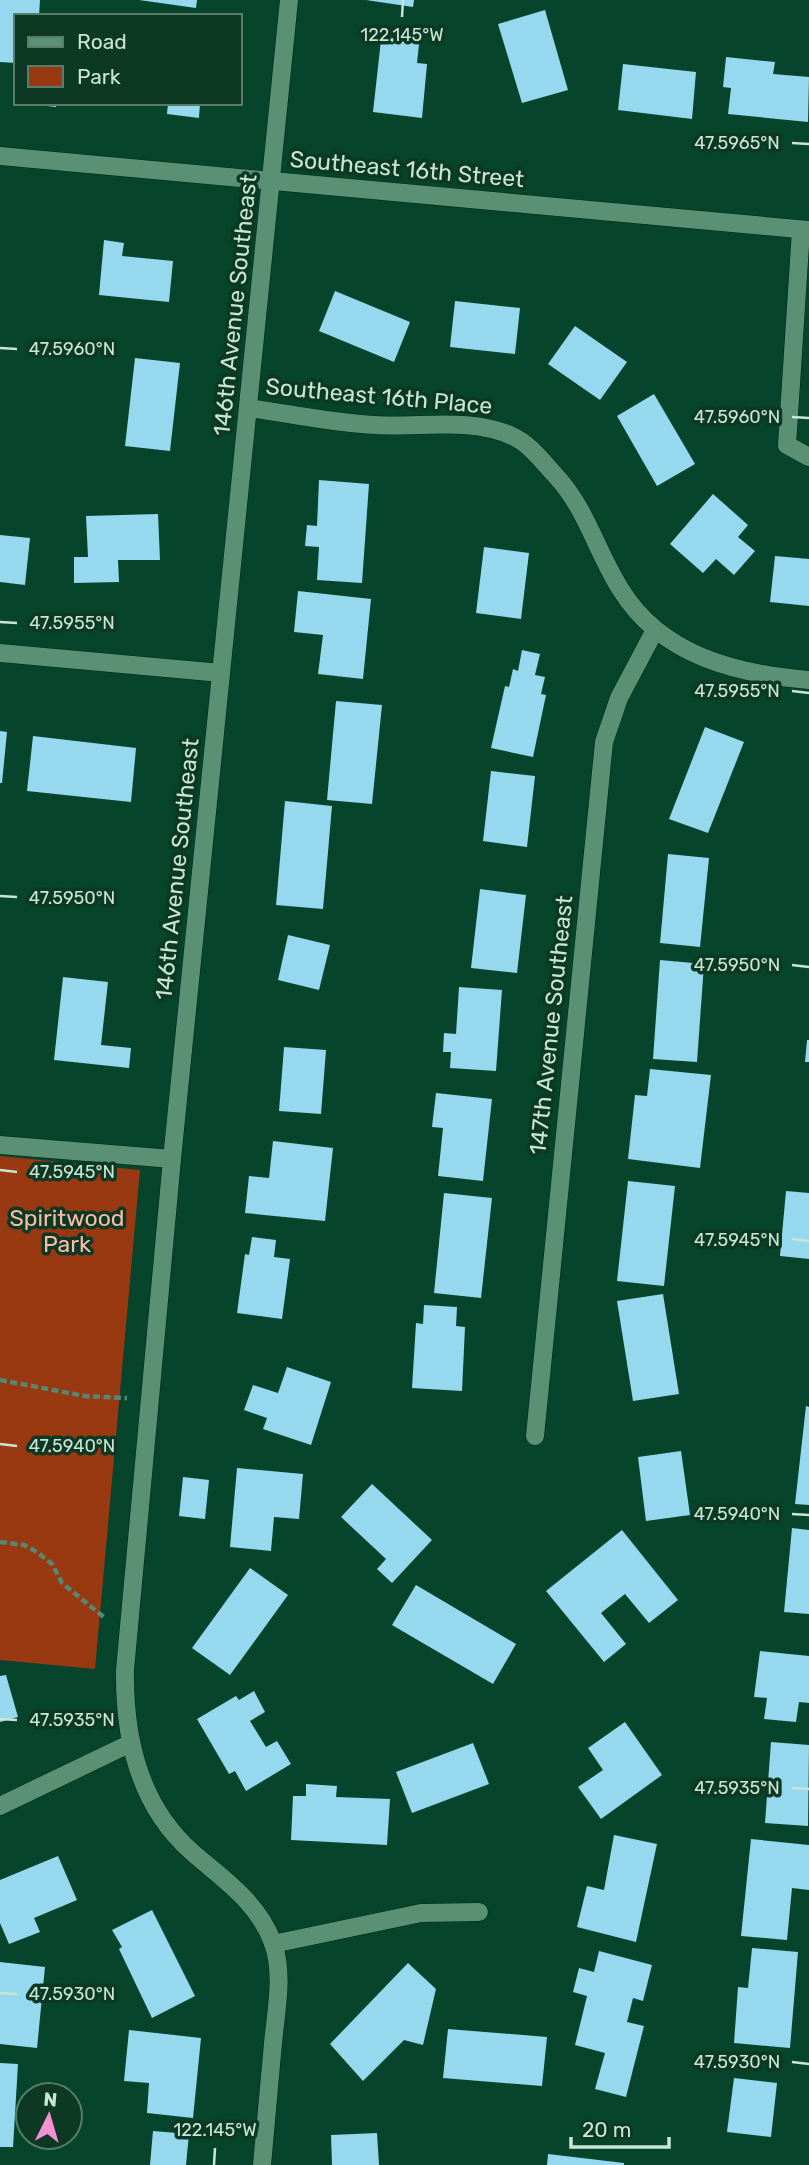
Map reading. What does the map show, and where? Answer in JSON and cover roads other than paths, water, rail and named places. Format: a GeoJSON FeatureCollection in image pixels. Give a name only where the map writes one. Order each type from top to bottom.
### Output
{"type":"FeatureCollection","features":[{"type":"Feature","properties":{"kind":"street","name":"146th Avenue Southeast"},"geometry":{"type":"LineString","coordinates":[[273,1944],[248,1901],[190,1850],[167,1825],[142,1783],[124,1713],[129,1630],[172,1160],[289,0]]}},
{"type":"Feature","properties":{"kind":"street","name":"Southeast 16th Street"},"geometry":{"type":"LineString","coordinates":[[0,156],[805,230]]}},
{"type":"Feature","properties":{"kind":"street"},"geometry":{"type":"LineString","coordinates":[[805,230],[787,445],[809,457]]}},
{"type":"Feature","properties":{"kind":"street","name":"Southeast 16th Place"},"geometry":{"type":"LineString","coordinates":[[249,408],[375,425],[489,428],[514,436],[559,479],[582,510],[621,591],[655,630],[691,653],[724,667],[752,674],[809,680]]}},
{"type":"Feature","properties":{"kind":"street","name":"147th Avenue Southeast"},"geometry":{"type":"LineString","coordinates":[[535,1436],[604,741],[619,698],[655,630]]}},
{"type":"Feature","properties":{"kind":"street"},"geometry":{"type":"LineString","coordinates":[[0,653],[221,673]]}},
{"type":"Feature","properties":{"kind":"street"},"geometry":{"type":"LineString","coordinates":[[0,1145],[172,1160]]}},
{"type":"Feature","properties":{"kind":"street"},"geometry":{"type":"LineString","coordinates":[[0,1806],[131,1743]]}},
{"type":"Feature","properties":{"kind":"street"},"geometry":{"type":"LineString","coordinates":[[262,2165],[278,1988],[273,1944],[421,1913],[479,1912]]}},
{"type":"Feature","properties":{"kind":"park label","name":"Spiritwood Park"},"geometry":{"type":"Point","coordinates":[67,1231]}}]}
